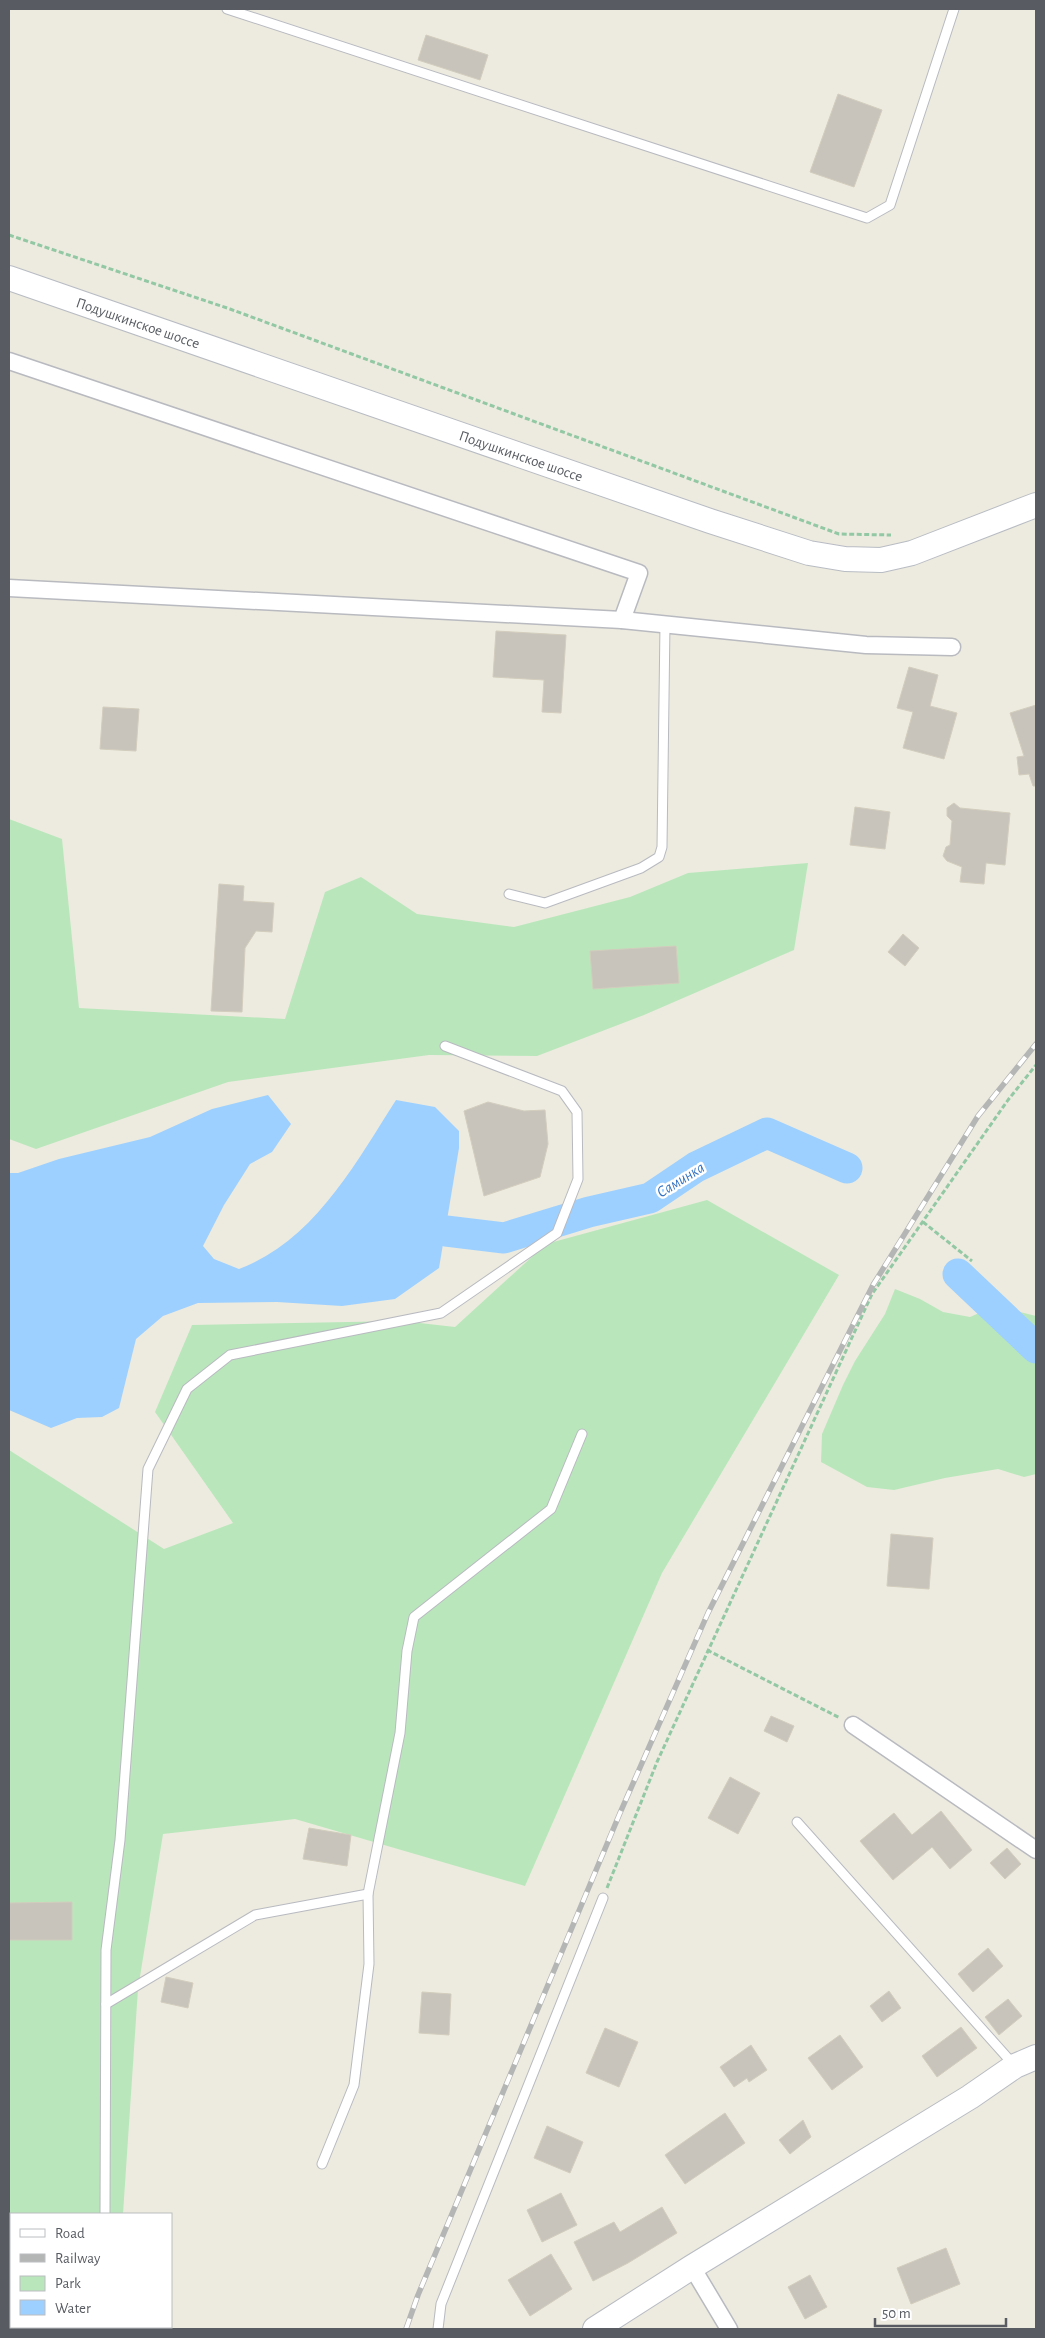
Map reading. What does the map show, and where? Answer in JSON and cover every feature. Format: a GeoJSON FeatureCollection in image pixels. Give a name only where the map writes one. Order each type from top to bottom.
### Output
{"type":"FeatureCollection","features":[{"type":"Feature","properties":{"kind":"main road","name":"Подушкинское шоссе"},"geometry":{"type":"LineString","coordinates":[[9,278],[682,512],[809,553],[845,559],[881,560],[912,553],[1036,505]]}},
{"type":"Feature","properties":{"kind":"main road"},"geometry":{"type":"LineString","coordinates":[[595,2329],[1025,2061]]}},
{"type":"Feature","properties":{"kind":"street"},"geometry":{"type":"LineString","coordinates":[[9,361],[638,573],[622,620]]}},
{"type":"Feature","properties":{"kind":"street"},"geometry":{"type":"LineString","coordinates":[[9,588],[622,620],[866,645],[952,647]]}},
{"type":"Feature","properties":{"kind":"street"},"geometry":{"type":"LineString","coordinates":[[853,1725],[1036,1850]]}},
{"type":"Feature","properties":{"kind":"street"},"geometry":{"type":"LineString","coordinates":[[692,2267],[729,2329]]}},
{"type":"Feature","properties":{"kind":"lane"},"geometry":{"type":"LineString","coordinates":[[228,9],[866,218],[890,205],[954,9]]}},
{"type":"Feature","properties":{"kind":"lane"},"geometry":{"type":"LineString","coordinates":[[509,894],[545,903],[641,868],[659,857],[662,847],[665,624]]}},
{"type":"Feature","properties":{"kind":"lane"},"geometry":{"type":"LineString","coordinates":[[105,2213],[106,1950],[120,1840],[148,1469],[187,1389],[230,1355],[441,1313],[557,1233],[578,1179],[577,1112],[562,1090],[446,1046]]}},
{"type":"Feature","properties":{"kind":"lane"},"geometry":{"type":"LineString","coordinates":[[322,2164],[354,2085],[369,1964],[368,1894],[400,1733],[408,1651],[414,1617],[551,1509],[582,1434]]}},
{"type":"Feature","properties":{"kind":"lane"},"geometry":{"type":"LineString","coordinates":[[797,1822],[1025,2061]]}},
{"type":"Feature","properties":{"kind":"lane"},"geometry":{"type":"LineString","coordinates":[[106,2004],[254,1915],[368,1894]]}},
{"type":"Feature","properties":{"kind":"lane"},"geometry":{"type":"LineString","coordinates":[[438,2329],[441,2304],[603,1898]]}},
{"type":"Feature","properties":{"kind":"path"},"geometry":{"type":"LineString","coordinates":[[9,235],[230,309],[839,534],[894,536]]}},
{"type":"Feature","properties":{"kind":"path"},"geometry":{"type":"LineString","coordinates":[[603,1898],[657,1762],[872,1294],[1008,1100],[1036,1065]]}},
{"type":"Feature","properties":{"kind":"path"},"geometry":{"type":"LineString","coordinates":[[923,1222],[972,1261]]}},
{"type":"Feature","properties":{"kind":"path"},"geometry":{"type":"LineString","coordinates":[[707,1650],[853,1725]]}},
{"type":"Feature","properties":{"kind":"green space"},"geometry":{"type":"Polygon","coordinates":[[[9,819],[62,839],[79,1008],[285,1019],[325,892],[361,877],[417,914],[514,927],[630,897],[688,873],[808,863],[794,950],[644,1015],[537,1056],[429,1055],[228,1082],[36,1149],[9,1139],[9,819]]]}},
{"type":"Feature","properties":{"kind":"green space"},"geometry":{"type":"Polygon","coordinates":[[[707,1200],[839,1275],[662,1573],[525,1886],[295,1819],[163,1834],[138,1989],[123,2213],[10,2213],[10,2328],[115,2329],[9,2329],[9,1450],[164,1549],[233,1523],[155,1412],[192,1325],[402,1321],[455,1327],[546,1244],[707,1200]]]}},
{"type":"Feature","properties":{"kind":"green space"},"geometry":{"type":"Polygon","coordinates":[[[895,1289],[920,1299],[943,1312],[970,1317],[995,1306],[1036,1316],[1036,1474],[1024,1477],[998,1469],[945,1478],[894,1490],[867,1487],[821,1462],[822,1434],[855,1361],[885,1314],[895,1289]]]}},
{"type":"Feature","properties":{"kind":"water"},"geometry":{"type":"Polygon","coordinates":[[[268,1095],[291,1124],[272,1152],[250,1164],[224,1205],[203,1246],[214,1259],[239,1269],[266,1256],[289,1240],[311,1220],[330,1198],[365,1149],[396,1100],[435,1107],[459,1131],[459,1148],[439,1268],[395,1299],[342,1306],[277,1302],[198,1303],[163,1316],[136,1339],[119,1408],[102,1417],[77,1418],[51,1428],[9,1410],[9,1173],[18,1173],[59,1159],[150,1137],[212,1109],[268,1095]]]}},
{"type":"Feature","properties":{"kind":"building"},"geometry":{"type":"Polygon","coordinates":[[[426,35],[488,55],[480,80],[418,60],[426,35]]]}},
{"type":"Feature","properties":{"kind":"building"},"geometry":{"type":"Polygon","coordinates":[[[838,94],[882,110],[854,187],[810,172],[838,94]]]}},
{"type":"Feature","properties":{"kind":"building"},"geometry":{"type":"Polygon","coordinates":[[[496,631],[566,635],[561,713],[542,712],[544,680],[493,677],[496,631]]]}},
{"type":"Feature","properties":{"kind":"building"},"geometry":{"type":"Polygon","coordinates":[[[909,667],[938,675],[930,706],[957,713],[944,759],[903,748],[913,712],[897,708],[909,667]]]}},
{"type":"Feature","properties":{"kind":"building"},"geometry":{"type":"Polygon","coordinates":[[[1036,705],[1036,786],[1033,786],[1029,774],[1019,775],[1017,757],[1024,756],[1010,713],[1036,705]]]}},
{"type":"Feature","properties":{"kind":"building"},"geometry":{"type":"Polygon","coordinates":[[[103,707],[139,709],[136,751],[100,749],[103,707]]]}},
{"type":"Feature","properties":{"kind":"building"},"geometry":{"type":"Polygon","coordinates":[[[954,803],[960,808],[1010,813],[1005,865],[986,863],[984,884],[960,882],[962,867],[947,861],[943,856],[946,847],[950,845],[952,821],[947,816],[947,808],[954,803]]]}},
{"type":"Feature","properties":{"kind":"building"},"geometry":{"type":"Polygon","coordinates":[[[855,807],[890,812],[885,849],[850,845],[855,807]]]}},
{"type":"Feature","properties":{"kind":"building"},"geometry":{"type":"Polygon","coordinates":[[[219,884],[244,886],[243,901],[274,903],[272,932],[256,931],[245,948],[242,1012],[211,1011],[219,884]]]}},
{"type":"Feature","properties":{"kind":"building"},"geometry":{"type":"Polygon","coordinates":[[[903,934],[919,948],[905,966],[888,952],[903,934]]]}},
{"type":"Feature","properties":{"kind":"building"},"geometry":{"type":"Polygon","coordinates":[[[676,946],[679,983],[593,989],[590,951],[676,946]]]}},
{"type":"Feature","properties":{"kind":"building"},"geometry":{"type":"Polygon","coordinates":[[[488,1102],[524,1111],[545,1110],[548,1144],[540,1177],[484,1196],[464,1111],[488,1102]]]}},
{"type":"Feature","properties":{"kind":"building"},"geometry":{"type":"Polygon","coordinates":[[[891,1534],[933,1538],[929,1589],[887,1586],[891,1534]]]}},
{"type":"Feature","properties":{"kind":"building"},"geometry":{"type":"Polygon","coordinates":[[[771,1716],[794,1726],[787,1742],[764,1731],[771,1716]]]}},
{"type":"Feature","properties":{"kind":"building"},"geometry":{"type":"Polygon","coordinates":[[[730,1777],[760,1793],[738,1834],[708,1818],[730,1777]]]}},
{"type":"Feature","properties":{"kind":"building"},"geometry":{"type":"Polygon","coordinates":[[[941,1811],[972,1850],[950,1869],[932,1847],[893,1880],[860,1841],[894,1813],[912,1835],[941,1811]]]}},
{"type":"Feature","properties":{"kind":"building"},"geometry":{"type":"Polygon","coordinates":[[[309,1828],[351,1835],[347,1866],[303,1859],[309,1828]]]}},
{"type":"Feature","properties":{"kind":"building"},"geometry":{"type":"Polygon","coordinates":[[[1007,1848],[1021,1864],[1005,1879],[990,1863],[1007,1848]]]}},
{"type":"Feature","properties":{"kind":"building"},"geometry":{"type":"Polygon","coordinates":[[[72,1902],[72,1940],[9,1940],[9,1903],[72,1902]]]}},
{"type":"Feature","properties":{"kind":"building"},"geometry":{"type":"Polygon","coordinates":[[[988,1948],[1003,1966],[973,1992],[958,1974],[988,1948]]]}},
{"type":"Feature","properties":{"kind":"building"},"geometry":{"type":"Polygon","coordinates":[[[166,1977],[193,1983],[188,2008],[161,2002],[166,1977]]]}},
{"type":"Feature","properties":{"kind":"building"},"geometry":{"type":"Polygon","coordinates":[[[889,1991],[901,2008],[882,2022],[870,2006],[889,1991]]]}},
{"type":"Feature","properties":{"kind":"building"},"geometry":{"type":"Polygon","coordinates":[[[422,1992],[451,1994],[449,2035],[419,2033],[422,1992]]]}},
{"type":"Feature","properties":{"kind":"building"},"geometry":{"type":"Polygon","coordinates":[[[1008,1999],[1022,2016],[999,2035],[985,2017],[1008,1999]]]}},
{"type":"Feature","properties":{"kind":"building"},"geometry":{"type":"Polygon","coordinates":[[[961,2027],[977,2048],[937,2077],[922,2056],[961,2027]]]}},
{"type":"Feature","properties":{"kind":"building"},"geometry":{"type":"Polygon","coordinates":[[[605,2028],[638,2042],[619,2087],[586,2073],[605,2028]]]}},
{"type":"Feature","properties":{"kind":"building"},"geometry":{"type":"Polygon","coordinates":[[[840,2035],[863,2067],[832,2090],[808,2058],[840,2035]]]}},
{"type":"Feature","properties":{"kind":"building"},"geometry":{"type":"Polygon","coordinates":[[[751,2045],[767,2070],[749,2082],[747,2078],[734,2087],[720,2067],[751,2045]]]}},
{"type":"Feature","properties":{"kind":"building"},"geometry":{"type":"Polygon","coordinates":[[[725,2113],[745,2143],[685,2184],[665,2155],[725,2113]]]}},
{"type":"Feature","properties":{"kind":"building"},"geometry":{"type":"Polygon","coordinates":[[[803,2120],[811,2137],[790,2154],[779,2140],[803,2120]]]}},
{"type":"Feature","properties":{"kind":"building"},"geometry":{"type":"Polygon","coordinates":[[[547,2126],[583,2142],[570,2173],[534,2158],[547,2126]]]}},
{"type":"Feature","properties":{"kind":"building"},"geometry":{"type":"Polygon","coordinates":[[[561,2193],[577,2225],[542,2242],[527,2210],[561,2193]]]}},
{"type":"Feature","properties":{"kind":"building"},"geometry":{"type":"Polygon","coordinates":[[[662,2207],[677,2233],[628,2263],[593,2281],[574,2242],[614,2222],[620,2232],[662,2207]]]}},
{"type":"Feature","properties":{"kind":"building"},"geometry":{"type":"Polygon","coordinates":[[[946,2248],[960,2284],[911,2304],[897,2268],[946,2248]]]}},
{"type":"Feature","properties":{"kind":"building"},"geometry":{"type":"Polygon","coordinates":[[[551,2254],[572,2289],[530,2316],[508,2280],[551,2254]]]}},
{"type":"Feature","properties":{"kind":"building"},"geometry":{"type":"Polygon","coordinates":[[[810,2275],[827,2307],[805,2319],[788,2287],[810,2275]]]}},
{"type":"Feature","properties":{"kind":"waterway","name":"Саминка"},"geometry":{"type":"LineString","coordinates":[[446,1231],[504,1238],[589,1212],[650,1198],[696,1167],[767,1133],[847,1168]]}},
{"type":"Feature","properties":{"kind":"waterway","name":"Саминка"},"geometry":{"type":"LineString","coordinates":[[958,1274],[1036,1348]]}},
{"type":"Feature","properties":{"kind":"railway"},"geometry":{"type":"LineString","coordinates":[[406,2329],[418,2295],[620,1813],[708,1613],[873,1285],[978,1116],[1036,1044]]}}]}
